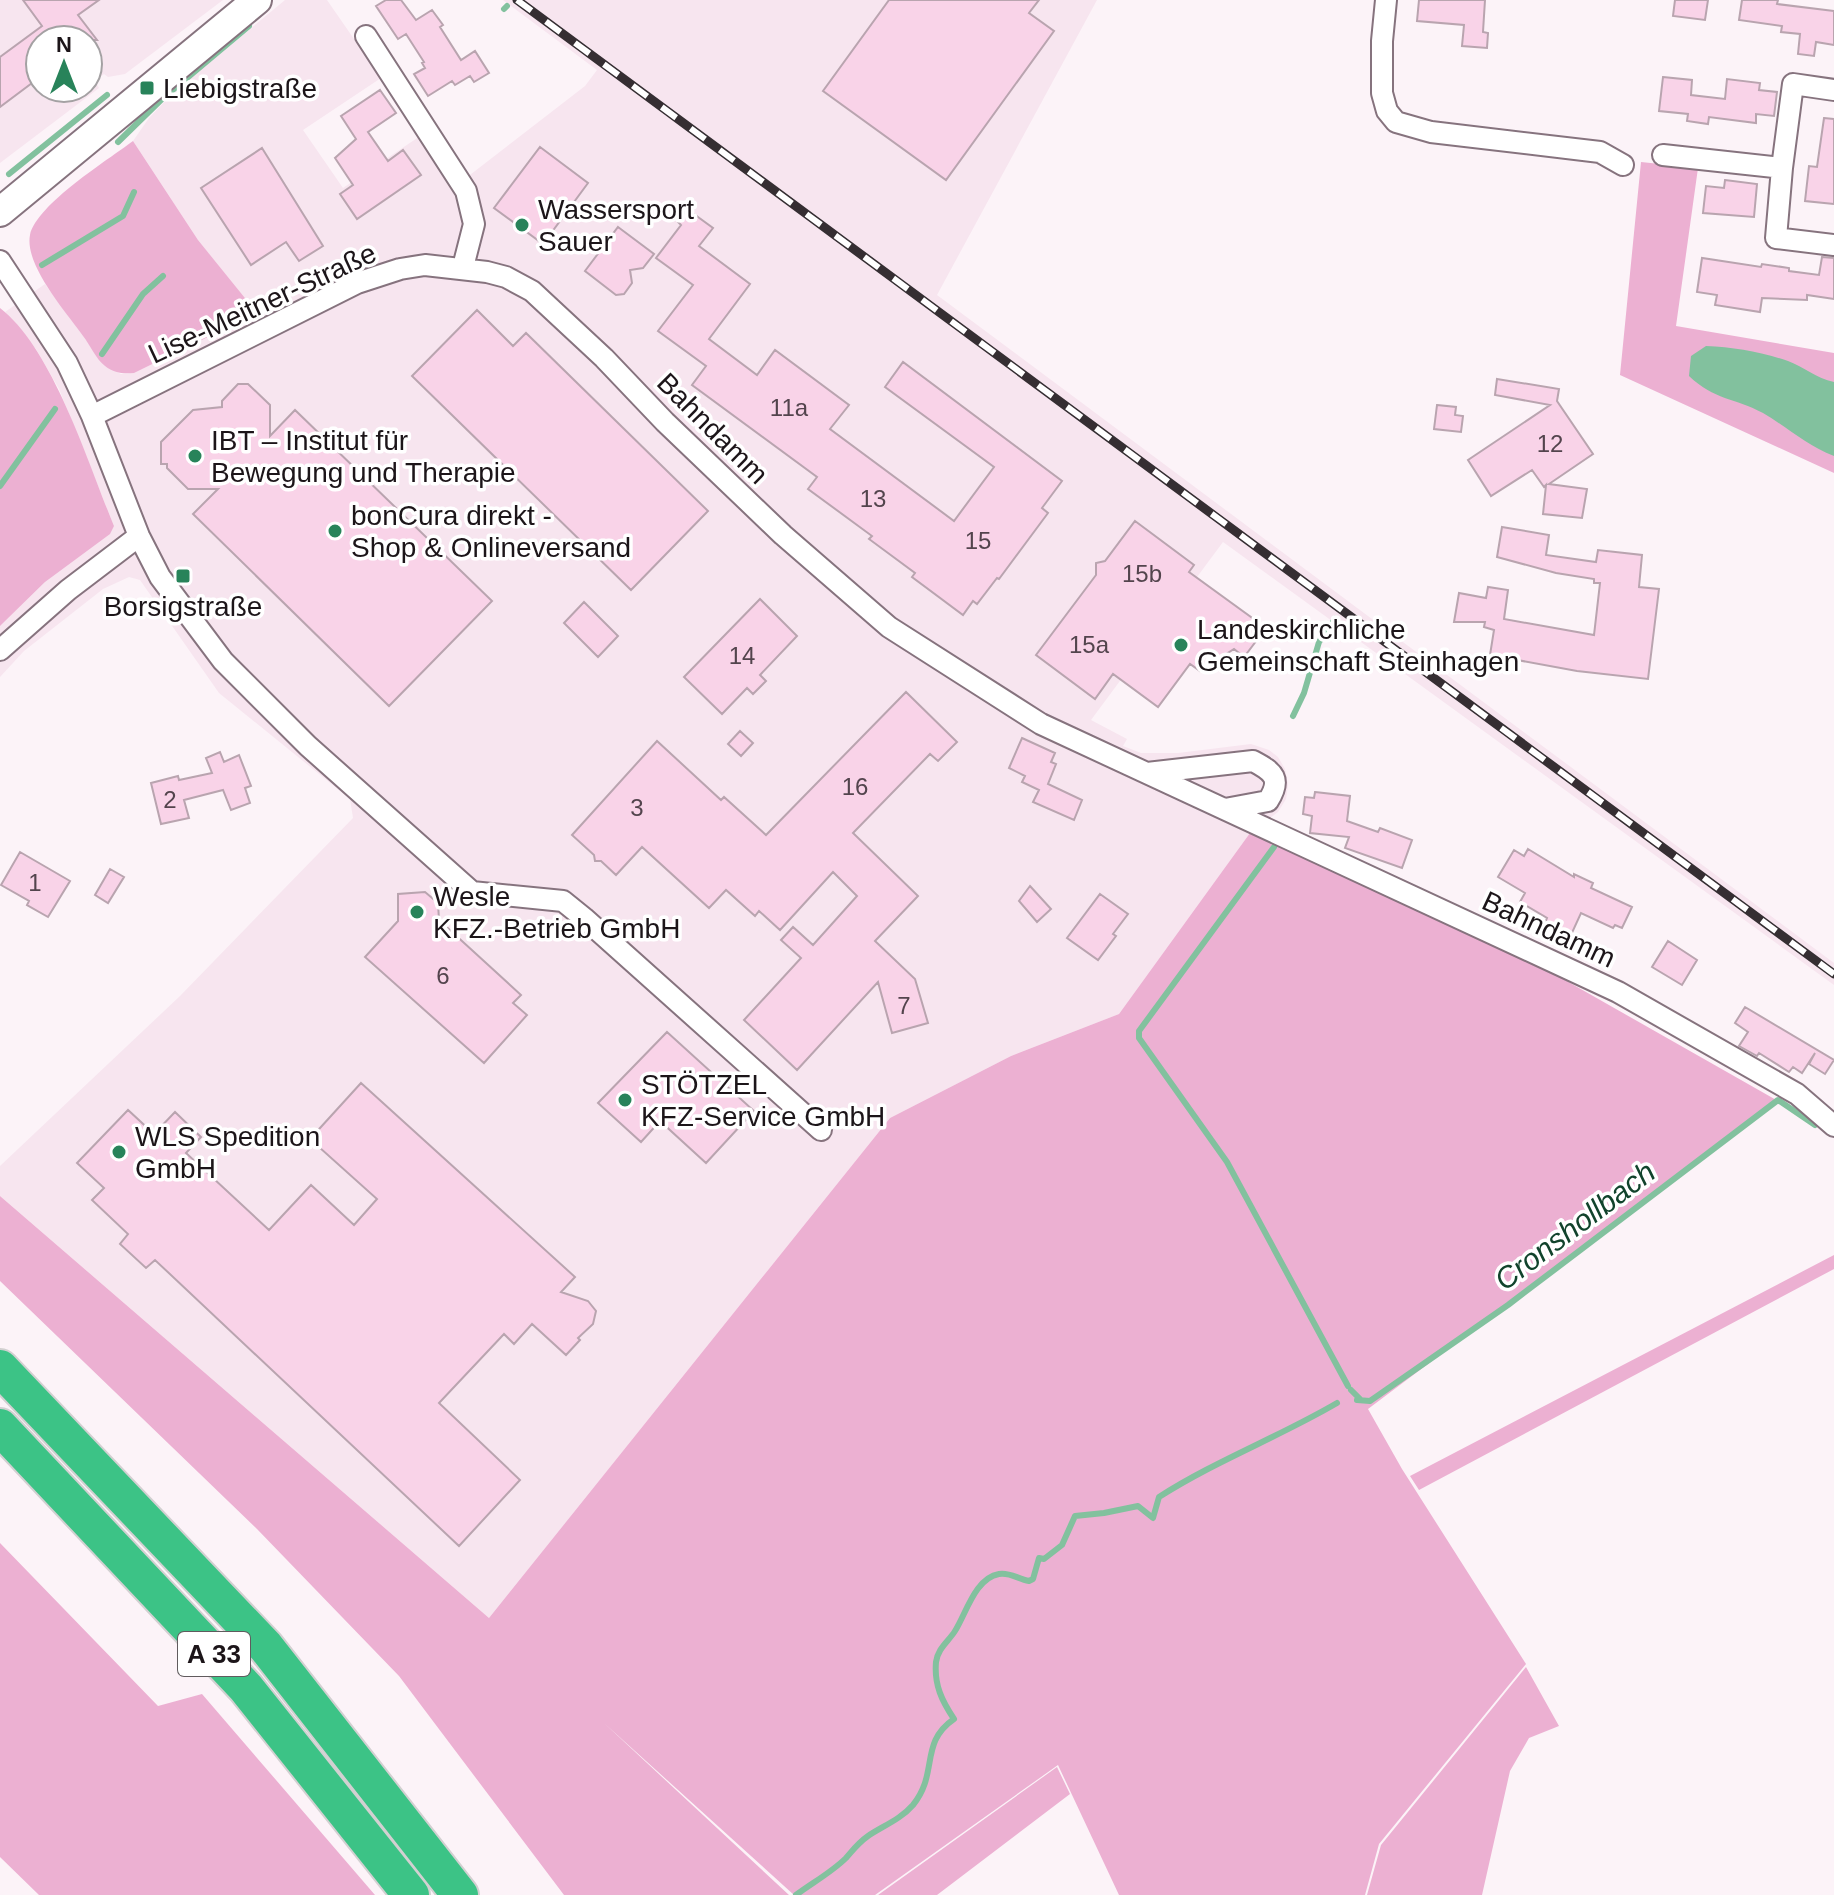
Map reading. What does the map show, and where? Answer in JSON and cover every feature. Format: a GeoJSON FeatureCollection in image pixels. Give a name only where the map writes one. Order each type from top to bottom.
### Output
{"type":"FeatureCollection","features":[{"type":"Feature","properties":{"kind":"highway","name":"A 33"},"geometry":{"type":"LineString","coordinates":[[0,1368],[266,1647],[460,1895]]}},
{"type":"Feature","properties":{"kind":"highway","name":"A 33"},"geometry":{"type":"LineString","coordinates":[[0,1427],[246,1688],[411,1895]]}},
{"type":"Feature","properties":{"kind":"main road"},"geometry":{"type":"LineString","coordinates":[[0,212],[257,0]]}},
{"type":"Feature","properties":{"kind":"street"},"geometry":{"type":"LineString","coordinates":[[1386,0],[1382,93],[1387,111],[1396,122],[1431,132],[1600,152],[1623,165]]}},
{"type":"Feature","properties":{"kind":"street"},"geometry":{"type":"LineString","coordinates":[[366,36],[466,191],[474,224],[463,267]]}},
{"type":"Feature","properties":{"kind":"street"},"geometry":{"type":"LineString","coordinates":[[1834,90],[1793,84],[1776,238],[1834,245]]}},
{"type":"Feature","properties":{"kind":"street"},"geometry":{"type":"LineString","coordinates":[[1663,155],[1782,168]]}},
{"type":"Feature","properties":{"kind":"street"},"geometry":{"type":"LineString","coordinates":[[0,261],[52,337],[92,416],[139,536],[160,577],[223,661],[308,746],[472,892],[563,901],[821,1130]]}},
{"type":"Feature","properties":{"kind":"street","name":"Lise-Meitner-Straße"},"geometry":{"type":"LineString","coordinates":[[92,416],[357,283],[400,269],[425,265],[463,267]]}},
{"type":"Feature","properties":{"kind":"street","name":"Bahndamm"},"geometry":{"type":"LineString","coordinates":[[463,267],[506,277],[532,291],[783,535],[889,627],[1041,724],[1618,992],[1797,1094],[1834,1126]]}},
{"type":"Feature","properties":{"kind":"street"},"geometry":{"type":"LineString","coordinates":[[0,650],[68,590],[139,536]]}},
{"type":"Feature","properties":{"kind":"street"},"geometry":{"type":"LineString","coordinates":[[1147,773],[1253,761],[1268,769],[1274,777],[1275,789],[1268,801],[1225,809]]}},
{"type":"Feature","properties":{"kind":"shaded area"},"geometry":{"type":"Polygon","coordinates":[[[0,0],[223,0],[125,74],[108,77],[104,74],[104,24],[24,24],[24,104],[78,104],[0,163],[0,0]]]}},
{"type":"Feature","properties":{"kind":"shaded area"},"geometry":{"type":"Polygon","coordinates":[[[285,0],[327,0],[381,78],[303,130],[343,188],[435,126],[466,178],[585,86],[597,70],[503,0],[1097,0],[937,295],[1834,963],[1834,985],[1223,542],[1091,720],[1127,739],[1123,746],[1141,753],[1178,753],[1251,744],[1269,750],[1285,769],[1288,785],[1286,799],[1278,812],[1250,833],[1119,1014],[1011,1056],[890,1118],[489,1618],[0,1196],[0,1166],[180,996],[353,818],[350,799],[219,693],[140,580],[129,577],[103,589],[24,651],[0,677],[0,626],[45,582],[114,526],[59,389],[36,349],[5,312],[45,284],[105,366],[121,374],[134,373],[256,313],[198,240],[133,141],[171,95],[285,0]]]}},
{"type":"Feature","properties":{"kind":"shaded area"},"geometry":{"type":"Polygon","coordinates":[[[133,141],[198,240],[257,313],[134,373],[126,373],[112,370],[102,363],[58,302],[34,260],[30,235],[35,223],[59,197],[133,141]]]}},
{"type":"Feature","properties":{"kind":"shaded area"},"geometry":{"type":"Polygon","coordinates":[[[1641,162],[1698,168],[1676,326],[1834,353],[1834,473],[1620,375],[1641,162]]]}},
{"type":"Feature","properties":{"kind":"shaded area"},"geometry":{"type":"Polygon","coordinates":[[[0,308],[37,350],[53,378],[114,526],[110,534],[45,582],[0,626],[0,308]]]}},
{"type":"Feature","properties":{"kind":"shaded area"},"geometry":{"type":"Polygon","coordinates":[[[1706,346],[1778,358],[1834,382],[1834,456],[1806,442],[1763,413],[1698,384],[1689,376],[1691,356],[1706,346]]]}},
{"type":"Feature","properties":{"kind":"shaded area"},"geometry":{"type":"Polygon","coordinates":[[[1250,833],[1542,967],[1778,1101],[1368,1409],[1402,1469],[1526,1664],[1379,1844],[1365,1895],[1119,1895],[1058,1765],[875,1895],[794,1895],[604,1723],[789,1895],[564,1895],[399,1676],[257,1529],[0,1281],[0,1196],[489,1618],[890,1118],[1011,1056],[1119,1014],[1250,833]]]}},
{"type":"Feature","properties":{"kind":"shaded area"},"geometry":{"type":"Polygon","coordinates":[[[1834,1255],[1834,1269],[1419,1490],[1410,1476],[1834,1255]]]}},
{"type":"Feature","properties":{"kind":"shaded area"},"geometry":{"type":"Polygon","coordinates":[[[0,1543],[158,1706],[202,1694],[375,1895],[39,1895],[0,1857],[0,1543]]]}},
{"type":"Feature","properties":{"kind":"shaded area"},"geometry":{"type":"Polygon","coordinates":[[[1526,1667],[1559,1726],[1529,1738],[1510,1771],[1482,1895],[1367,1895],[1381,1845],[1526,1667]]]}},
{"type":"Feature","properties":{"kind":"shaded area"},"geometry":{"type":"Polygon","coordinates":[[[1057,1767],[1070,1794],[937,1895],[878,1895],[1057,1767]]]}},
{"type":"Feature","properties":{"kind":"building"},"geometry":{"type":"Polygon","coordinates":[[[23,0],[99,0],[78,15],[85,24],[41,24],[23,0]]]}},
{"type":"Feature","properties":{"kind":"building"},"geometry":{"type":"Polygon","coordinates":[[[386,0],[401,0],[416,20],[432,10],[461,60],[475,51],[489,73],[474,82],[470,76],[455,85],[452,81],[428,96],[414,74],[425,68],[424,62],[406,34],[398,39],[376,6],[386,0]]]}},
{"type":"Feature","properties":{"kind":"building"},"geometry":{"type":"Polygon","coordinates":[[[889,0],[1039,0],[1029,13],[1054,31],[946,180],[823,91],[889,0]]]}},
{"type":"Feature","properties":{"kind":"building"},"geometry":{"type":"Polygon","coordinates":[[[1419,0],[1485,0],[1483,32],[1488,33],[1487,48],[1462,46],[1464,25],[1417,21],[1419,0]]]}},
{"type":"Feature","properties":{"kind":"building"},"geometry":{"type":"Polygon","coordinates":[[[1675,0],[1708,0],[1705,20],[1673,16],[1675,0]]]}},
{"type":"Feature","properties":{"kind":"building"},"geometry":{"type":"Polygon","coordinates":[[[1742,0],[1778,0],[1777,4],[1834,11],[1834,45],[1816,42],[1814,56],[1798,54],[1800,34],[1781,32],[1782,26],[1739,20],[1742,0]]]}},
{"type":"Feature","properties":{"kind":"building"},"geometry":{"type":"Polygon","coordinates":[[[24,39],[24,89],[0,107],[0,57],[24,39]]]}},
{"type":"Feature","properties":{"kind":"building"},"geometry":{"type":"Polygon","coordinates":[[[1663,77],[1692,80],[1691,95],[1725,99],[1727,79],[1760,83],[1759,90],[1777,92],[1774,116],[1756,114],[1756,123],[1709,117],[1708,124],[1687,121],[1688,114],[1659,111],[1663,77]]]}},
{"type":"Feature","properties":{"kind":"building"},"geometry":{"type":"Polygon","coordinates":[[[380,90],[396,113],[368,132],[388,161],[403,150],[421,175],[357,219],[340,194],[353,185],[335,158],[356,139],[341,116],[380,90]]]}},
{"type":"Feature","properties":{"kind":"building"},"geometry":{"type":"Polygon","coordinates":[[[1824,118],[1834,119],[1834,204],[1805,201],[1809,166],[1817,167],[1824,118]]]}},
{"type":"Feature","properties":{"kind":"building"},"geometry":{"type":"Polygon","coordinates":[[[540,147],[588,183],[543,244],[494,208],[540,147]]]}},
{"type":"Feature","properties":{"kind":"building"},"geometry":{"type":"Polygon","coordinates":[[[262,148],[323,246],[299,261],[286,242],[251,265],[201,188],[262,148]]]}},
{"type":"Feature","properties":{"kind":"building"},"geometry":{"type":"Polygon","coordinates":[[[1725,180],[1757,184],[1754,217],[1703,213],[1706,186],[1724,188],[1725,180]]]}},
{"type":"Feature","properties":{"kind":"building"},"geometry":{"type":"Polygon","coordinates":[[[687,209],[713,228],[699,246],[750,284],[709,339],[757,375],[775,350],[849,405],[830,429],[954,521],[994,467],[885,387],[903,362],[1062,481],[1042,508],[1048,513],[999,579],[977,604],[973,601],[963,615],[912,577],[915,573],[869,539],[872,536],[808,489],[817,477],[692,385],[706,366],[658,331],[693,285],[656,258],[681,225],[678,222],[687,209]]]}},
{"type":"Feature","properties":{"kind":"building"},"geometry":{"type":"Polygon","coordinates":[[[618,227],[654,254],[643,268],[630,270],[632,283],[624,294],[616,295],[585,271],[618,227]]]}},
{"type":"Feature","properties":{"kind":"building"},"geometry":{"type":"Polygon","coordinates":[[[1822,257],[1834,258],[1834,299],[1807,295],[1807,300],[1762,298],[1760,312],[1715,305],[1717,295],[1697,292],[1702,258],[1761,267],[1762,264],[1819,275],[1822,257]]]}},
{"type":"Feature","properties":{"kind":"building"},"geometry":{"type":"Polygon","coordinates":[[[477,310],[513,346],[526,333],[708,511],[631,590],[412,376],[477,310]]]}},
{"type":"Feature","properties":{"kind":"building"},"geometry":{"type":"Polygon","coordinates":[[[1497,379],[1559,389],[1557,401],[1593,454],[1549,484],[1587,489],[1582,518],[1543,514],[1546,485],[1544,487],[1532,470],[1491,496],[1468,460],[1550,405],[1495,395],[1497,379]]]}},
{"type":"Feature","properties":{"kind":"building"},"geometry":{"type":"Polygon","coordinates":[[[238,384],[248,384],[270,405],[270,436],[295,410],[492,601],[389,706],[193,514],[218,489],[188,489],[167,468],[167,464],[161,464],[161,442],[193,410],[222,407],[222,401],[238,384]]]}},
{"type":"Feature","properties":{"kind":"building"},"geometry":{"type":"Polygon","coordinates":[[[1437,405],[1456,407],[1455,415],[1463,416],[1461,432],[1434,429],[1437,405]]]}},
{"type":"Feature","properties":{"kind":"building"},"geometry":{"type":"Polygon","coordinates":[[[1135,521],[1194,565],[1189,572],[1266,628],[1244,657],[1234,649],[1200,671],[1190,664],[1158,707],[1113,674],[1095,699],[1036,655],[1096,575],[1096,563],[1105,561],[1135,521]]]}},
{"type":"Feature","properties":{"kind":"building"},"geometry":{"type":"Polygon","coordinates":[[[1502,527],[1549,535],[1546,555],[1596,562],[1598,550],[1642,555],[1639,587],[1659,589],[1648,679],[1577,671],[1490,655],[1494,630],[1484,627],[1485,622],[1454,622],[1459,593],[1486,598],[1488,587],[1508,590],[1504,619],[1594,635],[1600,583],[1594,583],[1594,579],[1556,573],[1497,557],[1502,527]]]}},
{"type":"Feature","properties":{"kind":"building"},"geometry":{"type":"Polygon","coordinates":[[[760,599],[797,636],[760,675],[766,681],[753,694],[747,688],[722,714],[684,677],[760,599]]]}},
{"type":"Feature","properties":{"kind":"building"},"geometry":{"type":"Polygon","coordinates":[[[584,602],[618,636],[598,657],[564,623],[584,602]]]}},
{"type":"Feature","properties":{"kind":"building"},"geometry":{"type":"Polygon","coordinates":[[[906,692],[957,742],[938,761],[930,754],[853,833],[918,896],[875,941],[915,979],[928,1023],[892,1033],[878,982],[797,1070],[744,1020],[801,958],[781,940],[793,927],[813,945],[857,896],[833,872],[780,930],[759,911],[755,916],[726,890],[709,908],[642,847],[616,875],[601,861],[595,861],[594,855],[572,835],[657,741],[721,800],[724,797],[766,835],[906,692]]]}},
{"type":"Feature","properties":{"kind":"building"},"geometry":{"type":"Polygon","coordinates":[[[740,731],[753,743],[741,756],[728,744],[740,731]]]}},
{"type":"Feature","properties":{"kind":"building"},"geometry":{"type":"Polygon","coordinates":[[[1022,738],[1055,753],[1051,762],[1056,764],[1048,784],[1082,800],[1074,820],[1033,802],[1039,790],[1022,782],[1025,776],[1009,768],[1022,738]]]}},
{"type":"Feature","properties":{"kind":"building"},"geometry":{"type":"Polygon","coordinates":[[[220,752],[224,762],[239,755],[251,786],[245,788],[250,803],[231,810],[223,790],[184,800],[189,818],[161,824],[151,783],[178,776],[179,780],[212,773],[206,758],[220,752]]]}},
{"type":"Feature","properties":{"kind":"building"},"geometry":{"type":"Polygon","coordinates":[[[1315,792],[1350,796],[1347,821],[1378,832],[1380,828],[1412,840],[1402,868],[1345,848],[1349,837],[1310,833],[1312,816],[1303,814],[1305,797],[1314,798],[1315,792]]]}},
{"type":"Feature","properties":{"kind":"building"},"geometry":{"type":"Polygon","coordinates":[[[1528,849],[1574,877],[1574,874],[1593,883],[1591,888],[1632,907],[1622,928],[1615,925],[1613,928],[1581,913],[1571,935],[1545,923],[1547,918],[1520,902],[1525,893],[1498,877],[1514,850],[1524,856],[1528,849]]]}},
{"type":"Feature","properties":{"kind":"building"},"geometry":{"type":"Polygon","coordinates":[[[20,852],[70,881],[48,917],[27,905],[29,901],[1,885],[20,852]]]}},
{"type":"Feature","properties":{"kind":"building"},"geometry":{"type":"Polygon","coordinates":[[[110,869],[124,877],[108,903],[95,895],[110,869]]]}},
{"type":"Feature","properties":{"kind":"building"},"geometry":{"type":"Polygon","coordinates":[[[1030,886],[1051,909],[1037,922],[1019,901],[1030,886]]]}},
{"type":"Feature","properties":{"kind":"building"},"geometry":{"type":"Polygon","coordinates":[[[425,892],[438,903],[439,920],[521,995],[513,1003],[527,1015],[484,1063],[365,957],[398,921],[398,894],[425,892]]]}},
{"type":"Feature","properties":{"kind":"building"},"geometry":{"type":"Polygon","coordinates":[[[1100,894],[1128,914],[1098,960],[1067,938],[1100,894]]]}},
{"type":"Feature","properties":{"kind":"building"},"geometry":{"type":"Polygon","coordinates":[[[1668,941],[1697,960],[1682,985],[1652,967],[1668,941]]]}},
{"type":"Feature","properties":{"kind":"building"},"geometry":{"type":"Polygon","coordinates":[[[1745,1007],[1834,1060],[1825,1074],[1809,1064],[1815,1053],[1802,1073],[1793,1067],[1789,1072],[1759,1053],[1757,1056],[1739,1046],[1748,1032],[1735,1023],[1745,1007]]]}},
{"type":"Feature","properties":{"kind":"building"},"geometry":{"type":"Polygon","coordinates":[[[667,1032],[754,1111],[706,1163],[660,1121],[641,1142],[598,1103],[667,1032]]]}},
{"type":"Feature","properties":{"kind":"building"},"geometry":{"type":"Polygon","coordinates":[[[361,1083],[575,1277],[561,1292],[588,1301],[596,1311],[593,1324],[566,1355],[532,1324],[514,1344],[504,1334],[439,1403],[520,1480],[459,1546],[155,1260],[146,1268],[120,1244],[128,1234],[92,1200],[104,1188],[77,1163],[128,1110],[154,1134],[175,1112],[201,1137],[186,1153],[269,1230],[311,1185],[354,1225],[377,1199],[310,1139],[361,1083]]]}},
{"type":"Feature","properties":{"kind":"waterway"},"geometry":{"type":"LineString","coordinates":[[504,9],[507,6]]}},
{"type":"Feature","properties":{"kind":"waterway"},"geometry":{"type":"LineString","coordinates":[[118,142],[162,99],[249,26]]}},
{"type":"Feature","properties":{"kind":"waterway"},"geometry":{"type":"LineString","coordinates":[[9,174],[107,95]]}},
{"type":"Feature","properties":{"kind":"waterway"},"geometry":{"type":"LineString","coordinates":[[42,265],[123,216],[134,192]]}},
{"type":"Feature","properties":{"kind":"waterway"},"geometry":{"type":"LineString","coordinates":[[102,354],[143,294],[163,276]]}},
{"type":"Feature","properties":{"kind":"waterway"},"geometry":{"type":"LineString","coordinates":[[0,486],[55,409]]}},
{"type":"Feature","properties":{"kind":"waterway"},"geometry":{"type":"LineString","coordinates":[[1293,716],[1304,693],[1319,642],[1335,619]]}},
{"type":"Feature","properties":{"kind":"waterway"},"geometry":{"type":"LineString","coordinates":[[1274,847],[1139,1031],[1139,1038],[1227,1162],[1348,1386]]}},
{"type":"Feature","properties":{"kind":"waterway","name":"Cronshollbach"},"geometry":{"type":"LineString","coordinates":[[1357,1400],[1370,1401],[1508,1305],[1778,1100],[1815,1125]]}},
{"type":"Feature","properties":{"kind":"waterway"},"geometry":{"type":"LineString","coordinates":[[1351,1390],[1361,1400]]}},
{"type":"Feature","properties":{"kind":"waterway","name":"Cronshollbach"},"geometry":{"type":"LineString","coordinates":[[796,1895],[828,1873],[864,1839],[903,1814],[921,1793],[936,1738],[954,1719],[938,1685],[937,1657],[984,1582],[999,1574],[1029,1581],[1033,1579],[1039,1558],[1044,1559],[1062,1545],[1075,1516],[1138,1506],[1153,1518],[1159,1497],[1337,1403]]}},
{"type":"Feature","properties":{"kind":"railway"},"geometry":{"type":"LineString","coordinates":[[517,0],[1834,974]]}},
{"type":"Feature","properties":{"kind":"place","name":"Liebigstraße"},"geometry":{"type":"Point","coordinates":[147,88]}},
{"type":"Feature","properties":{"kind":"place","name":"Wassersport Sauer"},"geometry":{"type":"Point","coordinates":[522,225]}},
{"type":"Feature","properties":{"kind":"place","name":"IBT – Institut für Bewegung und Therapie"},"geometry":{"type":"Point","coordinates":[195,456]}},
{"type":"Feature","properties":{"kind":"place","name":"bonCura direkt - Shop & Onlineversand"},"geometry":{"type":"Point","coordinates":[335,531]}},
{"type":"Feature","properties":{"kind":"place","name":"Borsigstraße"},"geometry":{"type":"Point","coordinates":[183,576]}},
{"type":"Feature","properties":{"kind":"place","name":"Landeskirchliche Gemeinschaft Steinhagen"},"geometry":{"type":"Point","coordinates":[1181,645]}},
{"type":"Feature","properties":{"kind":"place","name":"Wesle KFZ.-Betrieb GmbH"},"geometry":{"type":"Point","coordinates":[417,912]}},
{"type":"Feature","properties":{"kind":"place","name":"STÖTZEL KFZ-Service GmbH"},"geometry":{"type":"Point","coordinates":[625,1100]}},
{"type":"Feature","properties":{"kind":"place","name":"WLS Spedition GmbH"},"geometry":{"type":"Point","coordinates":[119,1152]}}]}
